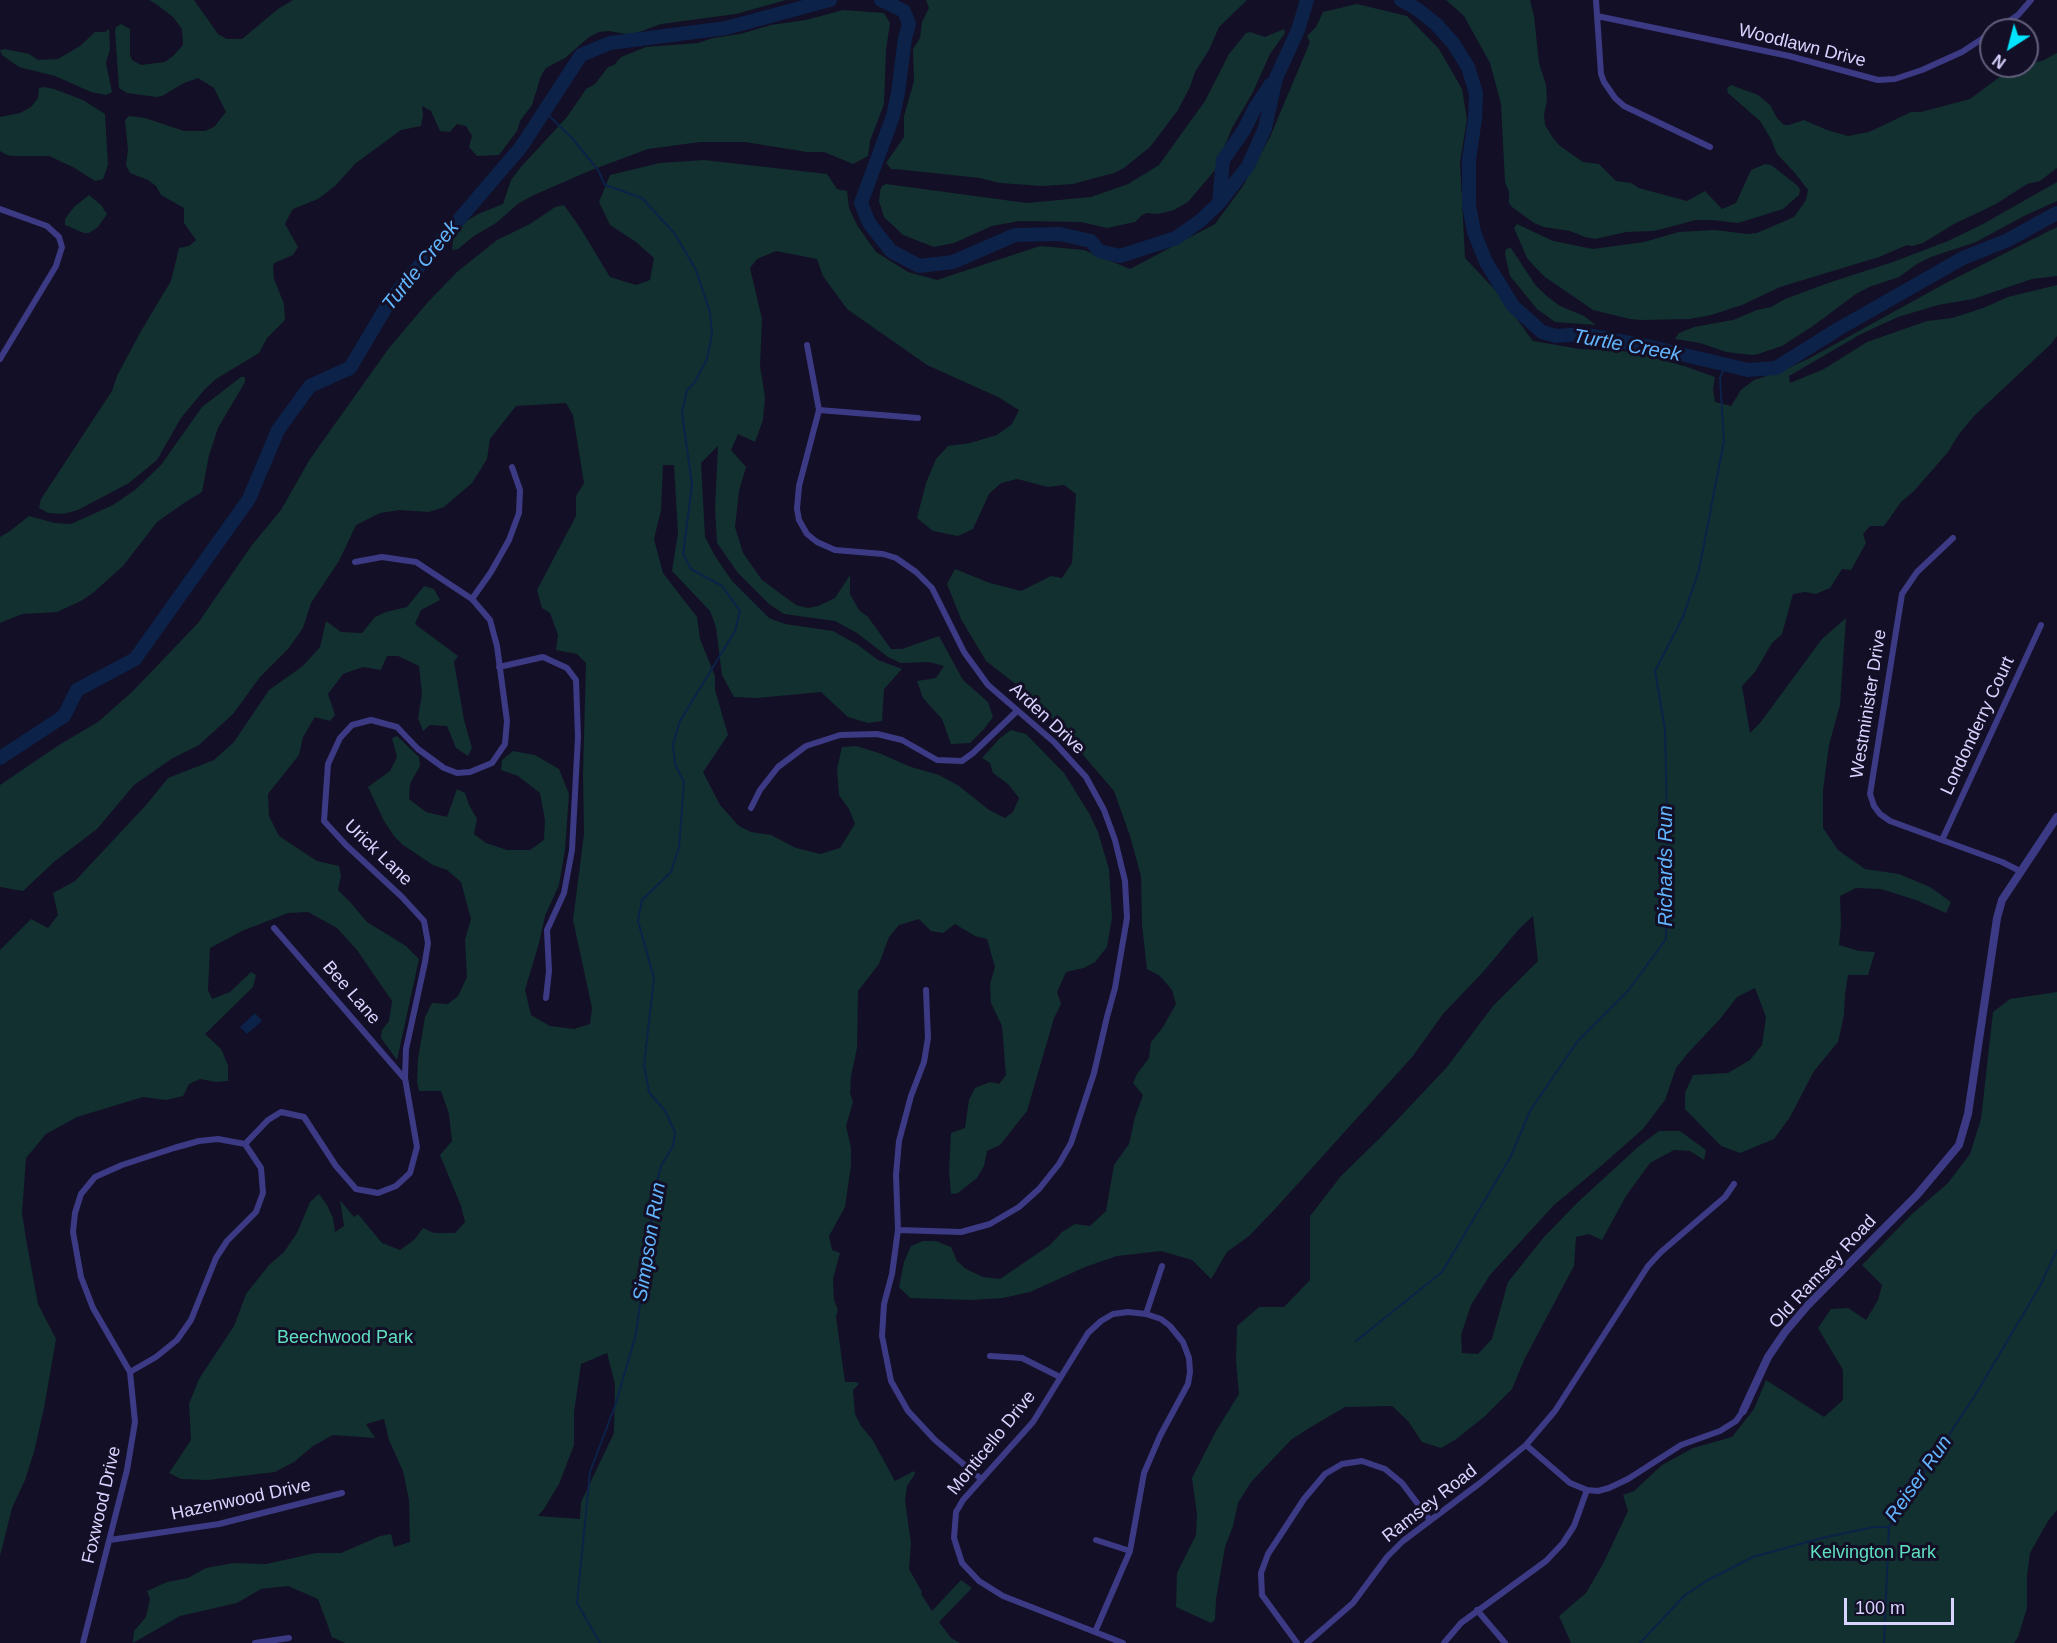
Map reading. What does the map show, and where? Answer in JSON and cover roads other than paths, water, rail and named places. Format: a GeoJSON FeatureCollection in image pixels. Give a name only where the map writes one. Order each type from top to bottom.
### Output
{"type":"FeatureCollection","features":[{"type":"Feature","properties":{"kind":"street"},"geometry":{"type":"LineString","coordinates":[[1596,0],[1601,74],[1615,98],[1624,106],[1710,147]]}},
{"type":"Feature","properties":{"kind":"street"},"geometry":{"type":"LineString","coordinates":[[2014,18],[2031,0]]}},
{"type":"Feature","properties":{"kind":"street","name":"Woodlawn Drive"},"geometry":{"type":"LineString","coordinates":[[1597,16],[1790,56],[1878,80],[1895,79],[1922,70],[1962,52],[1979,41]]}},
{"type":"Feature","properties":{"kind":"street"},"geometry":{"type":"LineString","coordinates":[[0,209],[47,226],[59,237],[62,248],[56,266],[0,359]]}},
{"type":"Feature","properties":{"kind":"street","name":"Arden Drive"},"geometry":{"type":"LineString","coordinates":[[807,345],[819,410],[799,486],[797,509],[799,520],[807,534],[817,542],[835,550],[883,554],[896,558],[916,572],[932,588],[974,669],[988,686],[1054,742],[1086,777],[1104,810],[1115,840],[1125,881],[1127,918],[1115,988],[1094,1073],[1071,1143],[1059,1164],[1039,1189],[1019,1206],[990,1224],[962,1232],[936,1233],[898,1230]]}},
{"type":"Feature","properties":{"kind":"street"},"geometry":{"type":"LineString","coordinates":[[819,410],[918,418]]}},
{"type":"Feature","properties":{"kind":"street"},"geometry":{"type":"LineString","coordinates":[[472,599],[508,540],[519,513],[520,490],[512,467]]}},
{"type":"Feature","properties":{"kind":"street","name":"Westminister Drive"},"geometry":{"type":"LineString","coordinates":[[1953,538],[1917,572],[1902,594],[1870,794],[1874,806],[1890,821],[2002,862],[2020,871]]}},
{"type":"Feature","properties":{"kind":"street","name":"Urick Lane"},"geometry":{"type":"LineString","coordinates":[[245,1144],[268,1120],[281,1112],[304,1117],[336,1166],[356,1189],[378,1193],[396,1186],[410,1173],[417,1147],[405,1078],[406,1049],[428,943],[423,921],[402,897],[346,845],[324,821],[328,764],[340,738],[352,725],[371,720],[397,727],[418,748],[444,768],[457,773],[470,772],[492,763],[505,744],[507,721],[497,646],[490,620],[472,599],[416,562],[382,557],[355,562]]}},
{"type":"Feature","properties":{"kind":"street","name":"Londonderry Court"},"geometry":{"type":"LineString","coordinates":[[1942,840],[2041,625]]}},
{"type":"Feature","properties":{"kind":"street"},"geometry":{"type":"LineString","coordinates":[[499,667],[543,657],[567,668],[576,680],[578,738],[572,850],[564,893],[547,930],[549,970],[546,998]]}},
{"type":"Feature","properties":{"kind":"street"},"geometry":{"type":"LineString","coordinates":[[751,808],[760,790],[778,767],[806,746],[840,735],[877,734],[902,740],[937,760],[962,760],[973,753],[1017,711]]}},
{"type":"Feature","properties":{"kind":"street","name":"Old Ramsey Road"},"geometry":{"type":"LineString","coordinates":[[1587,1490],[1598,1491],[1619,1484],[1681,1444],[1727,1427],[1736,1421],[1768,1357],[1785,1332],[1815,1297],[1917,1195],[1959,1145],[1968,1113],[1997,918],[2002,900],[2057,817]]}},
{"type":"Feature","properties":{"kind":"street","name":"Bee Lane"},"geometry":{"type":"LineString","coordinates":[[274,928],[405,1078]]}},
{"type":"Feature","properties":{"kind":"street"},"geometry":{"type":"LineString","coordinates":[[926,990],[928,1038],[924,1062],[898,1140],[896,1175],[898,1230],[892,1274],[884,1304],[882,1336],[891,1381],[908,1411],[920,1426],[981,1479]]}},
{"type":"Feature","properties":{"kind":"street","name":"Foxwood Drive"},"geometry":{"type":"LineString","coordinates":[[83,1643],[128,1470],[135,1422],[130,1372],[93,1308],[81,1278],[74,1232],[75,1213],[81,1194],[95,1177],[122,1165],[174,1148],[199,1141],[218,1139],[245,1144]]}},
{"type":"Feature","properties":{"kind":"street"},"geometry":{"type":"LineString","coordinates":[[130,1372],[156,1357],[177,1340],[191,1320],[216,1258],[227,1241],[256,1212],[263,1193],[261,1168],[245,1144]]}},
{"type":"Feature","properties":{"kind":"street"},"geometry":{"type":"LineString","coordinates":[[1444,1643],[1461,1623],[1477,1610],[1546,1561],[1563,1543],[1574,1526],[1587,1490],[1570,1483],[1559,1475],[1526,1445],[1555,1411],[1648,1266],[1725,1197],[1734,1184]]}},
{"type":"Feature","properties":{"kind":"street"},"geometry":{"type":"LineString","coordinates":[[1146,1314],[1162,1266]]}},
{"type":"Feature","properties":{"kind":"street","name":"Monticello Drive"},"geometry":{"type":"LineString","coordinates":[[1095,1632],[1130,1551],[1144,1473],[1160,1436],[1188,1384],[1190,1372],[1189,1358],[1183,1342],[1161,1319],[1146,1314],[1128,1312],[1113,1314],[1088,1333],[1033,1422],[963,1500],[956,1512],[954,1538],[962,1563],[972,1576],[1003,1596],[1123,1643]]}},
{"type":"Feature","properties":{"kind":"street"},"geometry":{"type":"LineString","coordinates":[[990,1356],[1022,1358],[1060,1377]]}},
{"type":"Feature","properties":{"kind":"street","name":"Ramsey Road"},"geometry":{"type":"LineString","coordinates":[[1307,1643],[1353,1603],[1387,1557],[1403,1541],[1488,1478],[1526,1445]]}},
{"type":"Feature","properties":{"kind":"street"},"geometry":{"type":"LineString","coordinates":[[1297,1643],[1262,1596],[1261,1573],[1268,1554],[1304,1499],[1324,1474],[1342,1464],[1362,1461],[1385,1469],[1402,1483],[1430,1520]]}},
{"type":"Feature","properties":{"kind":"street","name":"Hazenwood Drive"},"geometry":{"type":"LineString","coordinates":[[110,1540],[219,1524],[342,1493]]}},
{"type":"Feature","properties":{"kind":"street"},"geometry":{"type":"LineString","coordinates":[[1095,1540],[1130,1551]]}},
{"type":"Feature","properties":{"kind":"street"},"geometry":{"type":"LineString","coordinates":[[1477,1610],[1505,1643]]}},
{"type":"Feature","properties":{"kind":"street"},"geometry":{"type":"LineString","coordinates":[[255,1643],[289,1638]]}},
{"type":"Feature","properties":{"kind":"water"},"geometry":{"type":"Polygon","coordinates":[[[255,1013],[262,1021],[247,1034],[240,1027],[255,1013]]]}},
{"type":"Feature","properties":{"kind":"waterway","name":"Turtle Creek"},"geometry":{"type":"LineString","coordinates":[[0,758],[64,716],[77,690],[135,659],[249,499],[278,430],[310,386],[350,368],[391,299],[521,147],[581,55],[610,43],[726,28],[830,0]]}},
{"type":"Feature","properties":{"kind":"waterway","name":"Turtle Creek"},"geometry":{"type":"LineString","coordinates":[[881,0],[904,11],[909,24],[893,116],[861,203],[869,223],[891,251],[919,266],[953,262],[1015,235],[1060,234],[1091,241],[1099,251],[1120,256],[1176,238],[1200,221],[1219,203],[1248,166],[1265,128],[1276,78],[1298,30],[1307,0]]}},
{"type":"Feature","properties":{"kind":"waterway","name":"Turtle Creek"},"geometry":{"type":"LineString","coordinates":[[1401,0],[1436,24],[1453,43],[1468,67],[1476,93],[1469,159],[1469,205],[1474,232],[1486,262],[1513,306],[1542,332],[1556,336],[1582,334],[1651,347],[1748,370],[1776,368],[1840,328],[1963,258],[2008,240],[2057,213]]}},
{"type":"Feature","properties":{"kind":"waterway","name":"Turtle Creek"},"geometry":{"type":"LineString","coordinates":[[1219,203],[1223,160],[1271,84]]}},
{"type":"Feature","properties":{"kind":"waterway","name":"Simpson Run"},"geometry":{"type":"LineString","coordinates":[[544,111],[573,139],[598,170],[605,185],[642,198],[675,234],[696,270],[710,312],[712,334],[707,359],[695,382],[687,390],[682,412],[692,485],[683,554],[691,569],[722,586],[740,611],[735,631],[680,721],[673,744],[675,764],[684,782],[679,847],[671,872],[642,900],[638,921],[654,978],[644,1065],[649,1092],[665,1111],[675,1132],[673,1146],[661,1166],[656,1186],[636,1334],[616,1403],[590,1472],[577,1603],[600,1643]]}},
{"type":"Feature","properties":{"kind":"waterway","name":"Richards Run"},"geometry":{"type":"LineString","coordinates":[[1356,1341],[1442,1272],[1510,1158],[1530,1111],[1577,1042],[1628,991],[1666,939],[1668,861],[1665,729],[1655,671],[1683,617],[1699,570],[1724,441],[1720,378],[1726,364]]}},
{"type":"Feature","properties":{"kind":"waterway","name":"Reiser Run"},"geometry":{"type":"LineString","coordinates":[[1884,1643],[1889,1527],[1977,1392],[2040,1286],[2057,1250]]}},
{"type":"Feature","properties":{"kind":"waterway","name":"Reiser Run"},"geometry":{"type":"LineString","coordinates":[[1640,1643],[1685,1595],[1708,1580],[1753,1557],[1822,1538],[1874,1527],[1889,1527]]}},
{"type":"Feature","properties":{"kind":"park label","name":"Beechwood Park"},"geometry":{"type":"Point","coordinates":[345,1338]}},
{"type":"Feature","properties":{"kind":"park label","name":"Kelvington Park"},"geometry":{"type":"Point","coordinates":[1873,1553]}}]}
